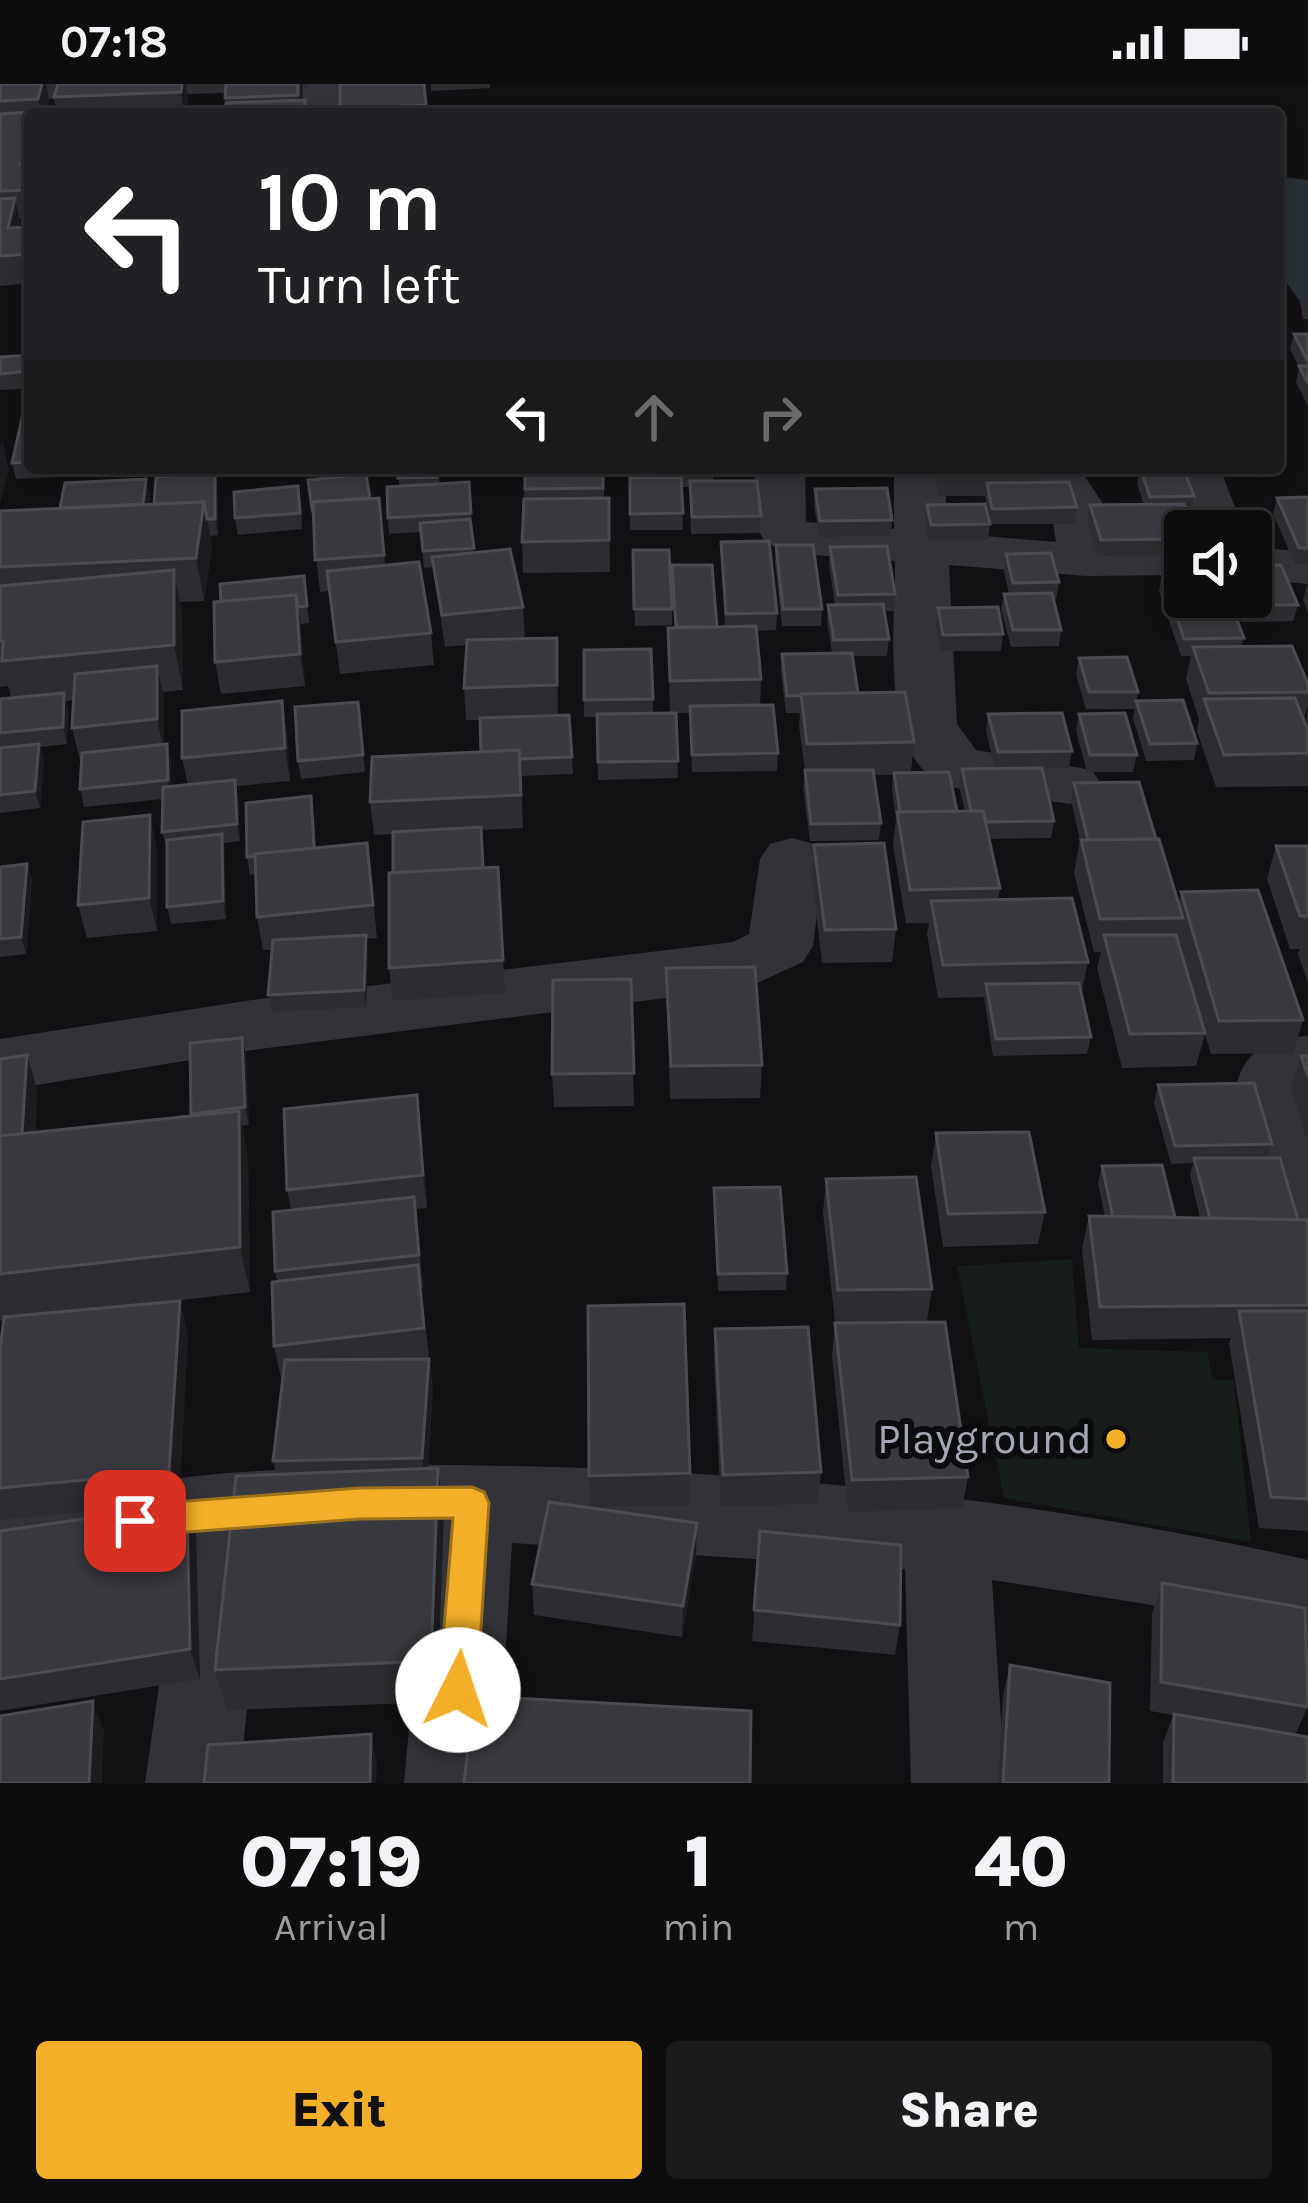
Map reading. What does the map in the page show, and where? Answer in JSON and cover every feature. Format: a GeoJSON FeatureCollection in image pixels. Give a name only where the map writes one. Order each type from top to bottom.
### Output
{"type":"FeatureCollection","features":[{"type":"Feature","properties":{"kind":"street"},"geometry":{"type":"LineString","coordinates":[[780,474],[785,533],[1086,560],[1164,560]]}},
{"type":"Feature","properties":{"kind":"street"},"geometry":{"type":"LineString","coordinates":[[919,474],[927,724],[938,747],[958,767],[1070,784]]}},
{"type":"Feature","properties":{"kind":"street"},"geometry":{"type":"LineString","coordinates":[[1058,474],[1076,502],[1086,560]]}},
{"type":"Feature","properties":{"kind":"street"},"geometry":{"type":"LineString","coordinates":[[1197,474],[1210,510]]}},
{"type":"Feature","properties":{"kind":"street"},"geometry":{"type":"LineString","coordinates":[[1272,565],[1308,568]]}},
{"type":"Feature","properties":{"kind":"street"},"geometry":{"type":"LineString","coordinates":[[0,1065],[252,1025],[746,964],[780,946],[792,859]]}},
{"type":"Feature","properties":{"kind":"street"},"geometry":{"type":"LineString","coordinates":[[1308,1062],[1288,1063],[1273,1075],[1271,1095],[1308,1203]]}},
{"type":"Feature","properties":{"kind":"street"},"geometry":{"type":"LineString","coordinates":[[0,1535],[359,1503],[472,1503],[842,1522],[1070,1549],[1307,1600],[1308,1628]]}},
{"type":"Feature","properties":{"kind":"street"},"geometry":{"type":"LineString","coordinates":[[451,1783],[472,1503]]}},
{"type":"Feature","properties":{"kind":"street"},"geometry":{"type":"LineString","coordinates":[[192,1783],[226,1512]]}},
{"type":"Feature","properties":{"kind":"street"},"geometry":{"type":"LineString","coordinates":[[947,1534],[958,1783]]}},
{"type":"Feature","properties":{"kind":"shaded area"},"geometry":{"type":"Polygon","coordinates":[[[1284,177],[1308,180],[1308,319],[1303,319],[1300,301],[1284,279],[1284,177]]]}},
{"type":"Feature","properties":{"kind":"shaded area","name":"Playground"},"geometry":{"type":"Polygon","coordinates":[[[1072,1259],[1079,1348],[1207,1352],[1213,1379],[1234,1380],[1251,1542],[1004,1498],[957,1266],[1072,1259]]]}},
{"type":"Feature","properties":{"kind":"building"},"geometry":{"type":"Polygon","coordinates":[[[0,84],[42,84],[38,99],[0,101],[0,84]]]}},
{"type":"Feature","properties":{"kind":"building"},"geometry":{"type":"Polygon","coordinates":[[[58,84],[182,84],[181,92],[54,97],[58,84]]]}},
{"type":"Feature","properties":{"kind":"building"},"geometry":{"type":"Polygon","coordinates":[[[226,84],[298,84],[298,95],[225,98],[226,84]]]}},
{"type":"Feature","properties":{"kind":"building"},"geometry":{"type":"Polygon","coordinates":[[[340,84],[424,84],[426,105],[340,108],[340,84]]]}},
{"type":"Feature","properties":{"kind":"building"},"geometry":{"type":"Polygon","coordinates":[[[305,100],[304,108],[226,108],[226,103],[305,100]]]}},
{"type":"Feature","properties":{"kind":"building"},"geometry":{"type":"Polygon","coordinates":[[[24,113],[24,163],[18,164],[24,164],[24,190],[0,191],[0,114],[24,113]]]}},
{"type":"Feature","properties":{"kind":"building"},"geometry":{"type":"Polygon","coordinates":[[[15,198],[8,228],[24,227],[24,254],[0,256],[0,199],[15,198]]]}},
{"type":"Feature","properties":{"kind":"building"},"geometry":{"type":"Polygon","coordinates":[[[1294,334],[1308,334],[1308,362],[1294,334]]]}},
{"type":"Feature","properties":{"kind":"building"},"geometry":{"type":"Polygon","coordinates":[[[24,355],[24,372],[0,374],[0,357],[24,355]]]}},
{"type":"Feature","properties":{"kind":"building"},"geometry":{"type":"Polygon","coordinates":[[[22,418],[24,418],[24,462],[12,463],[22,418]]]}},
{"type":"Feature","properties":{"kind":"building"},"geometry":{"type":"Polygon","coordinates":[[[215,474],[215,519],[207,519],[204,502],[154,504],[156,477],[215,474]]]}},
{"type":"Feature","properties":{"kind":"building"},"geometry":{"type":"Polygon","coordinates":[[[366,474],[370,498],[313,502],[312,509],[308,480],[366,474]]]}},
{"type":"Feature","properties":{"kind":"building"},"geometry":{"type":"Polygon","coordinates":[[[398,474],[437,474],[437,477],[398,478],[398,474]]]}},
{"type":"Feature","properties":{"kind":"building"},"geometry":{"type":"Polygon","coordinates":[[[525,474],[603,474],[603,488],[525,489],[525,474]]]}},
{"type":"Feature","properties":{"kind":"building"},"geometry":{"type":"Polygon","coordinates":[[[1142,474],[1185,474],[1194,496],[1150,497],[1142,474]]]}},
{"type":"Feature","properties":{"kind":"building"},"geometry":{"type":"Polygon","coordinates":[[[681,477],[683,513],[630,514],[630,478],[681,477]]]}},
{"type":"Feature","properties":{"kind":"building"},"geometry":{"type":"Polygon","coordinates":[[[146,479],[143,504],[60,508],[65,483],[146,479]]]}},
{"type":"Feature","properties":{"kind":"building"},"geometry":{"type":"Polygon","coordinates":[[[690,481],[757,481],[761,516],[692,517],[690,481]]]}},
{"type":"Feature","properties":{"kind":"building"},"geometry":{"type":"Polygon","coordinates":[[[469,482],[471,513],[388,518],[387,487],[469,482]]]}},
{"type":"Feature","properties":{"kind":"building"},"geometry":{"type":"Polygon","coordinates":[[[1069,482],[1077,507],[992,509],[987,483],[1069,482]]]}},
{"type":"Feature","properties":{"kind":"building"},"geometry":{"type":"Polygon","coordinates":[[[298,486],[300,513],[235,518],[234,492],[298,486]]]}},
{"type":"Feature","properties":{"kind":"building"},"geometry":{"type":"Polygon","coordinates":[[[887,488],[892,520],[820,521],[815,489],[887,488]]]}},
{"type":"Feature","properties":{"kind":"building"},"geometry":{"type":"Polygon","coordinates":[[[1308,497],[1308,548],[1299,548],[1277,498],[1308,497]]]}},
{"type":"Feature","properties":{"kind":"building"},"geometry":{"type":"Polygon","coordinates":[[[379,498],[384,555],[315,560],[313,502],[379,498]]]}},
{"type":"Feature","properties":{"kind":"building"},"geometry":{"type":"Polygon","coordinates":[[[609,498],[609,540],[522,542],[524,499],[609,498]]]}},
{"type":"Feature","properties":{"kind":"building"},"geometry":{"type":"Polygon","coordinates":[[[204,502],[196,558],[0,567],[0,511],[204,502]]]}},
{"type":"Feature","properties":{"kind":"building"},"geometry":{"type":"Polygon","coordinates":[[[985,504],[990,524],[931,525],[927,505],[985,504]]]}},
{"type":"Feature","properties":{"kind":"building"},"geometry":{"type":"Polygon","coordinates":[[[1184,504],[1186,510],[1164,510],[1164,539],[1101,540],[1090,505],[1184,504]]]}},
{"type":"Feature","properties":{"kind":"building"},"geometry":{"type":"Polygon","coordinates":[[[470,519],[474,548],[423,551],[420,523],[470,519]]]}},
{"type":"Feature","properties":{"kind":"building"},"geometry":{"type":"Polygon","coordinates":[[[769,541],[777,613],[726,614],[721,542],[769,541]]]}},
{"type":"Feature","properties":{"kind":"building"},"geometry":{"type":"Polygon","coordinates":[[[776,545],[813,545],[822,609],[783,609],[776,545]]]}},
{"type":"Feature","properties":{"kind":"building"},"geometry":{"type":"Polygon","coordinates":[[[887,546],[895,594],[838,595],[830,547],[887,546]]]}},
{"type":"Feature","properties":{"kind":"building"},"geometry":{"type":"Polygon","coordinates":[[[510,549],[523,607],[442,615],[432,557],[510,549]]]}},
{"type":"Feature","properties":{"kind":"building"},"geometry":{"type":"Polygon","coordinates":[[[633,550],[669,550],[672,609],[634,609],[633,550]]]}},
{"type":"Feature","properties":{"kind":"building"},"geometry":{"type":"Polygon","coordinates":[[[1051,553],[1059,582],[1013,583],[1006,554],[1051,553]]]}},
{"type":"Feature","properties":{"kind":"building"},"geometry":{"type":"Polygon","coordinates":[[[419,562],[431,633],[336,642],[327,571],[419,562]]]}},
{"type":"Feature","properties":{"kind":"building"},"geometry":{"type":"Polygon","coordinates":[[[672,565],[712,565],[717,627],[676,627],[672,565]]]}},
{"type":"Feature","properties":{"kind":"building"},"geometry":{"type":"Polygon","coordinates":[[[1272,565],[1281,565],[1298,605],[1272,605],[1272,565]]]}},
{"type":"Feature","properties":{"kind":"building"},"geometry":{"type":"Polygon","coordinates":[[[174,570],[174,645],[2,661],[0,586],[174,570]]]}},
{"type":"Feature","properties":{"kind":"building"},"geometry":{"type":"Polygon","coordinates":[[[304,576],[307,606],[298,607],[296,595],[221,602],[220,584],[304,576]]]}},
{"type":"Feature","properties":{"kind":"building"},"geometry":{"type":"Polygon","coordinates":[[[1052,593],[1061,630],[1013,630],[1004,594],[1052,593]]]}},
{"type":"Feature","properties":{"kind":"building"},"geometry":{"type":"Polygon","coordinates":[[[296,595],[300,654],[215,662],[214,602],[296,595]]]}},
{"type":"Feature","properties":{"kind":"building"},"geometry":{"type":"Polygon","coordinates":[[[883,604],[889,639],[834,640],[828,605],[883,604]]]}},
{"type":"Feature","properties":{"kind":"building"},"geometry":{"type":"Polygon","coordinates":[[[998,607],[1003,634],[943,635],[938,608],[998,607]]]}},
{"type":"Feature","properties":{"kind":"building"},"geometry":{"type":"Polygon","coordinates":[[[1177,618],[1236,618],[1244,638],[1184,639],[1177,618]]]}},
{"type":"Feature","properties":{"kind":"building"},"geometry":{"type":"Polygon","coordinates":[[[756,626],[761,679],[670,681],[668,628],[756,626]]]}},
{"type":"Feature","properties":{"kind":"building"},"geometry":{"type":"Polygon","coordinates":[[[557,638],[557,685],[464,688],[467,640],[557,638]]]}},
{"type":"Feature","properties":{"kind":"building"},"geometry":{"type":"Polygon","coordinates":[[[1292,646],[1308,692],[1209,693],[1193,647],[1292,646]]]}},
{"type":"Feature","properties":{"kind":"building"},"geometry":{"type":"Polygon","coordinates":[[[651,649],[653,699],[584,700],[584,650],[651,649]]]}},
{"type":"Feature","properties":{"kind":"building"},"geometry":{"type":"Polygon","coordinates":[[[852,653],[858,693],[787,696],[782,654],[852,653]]]}},
{"type":"Feature","properties":{"kind":"building"},"geometry":{"type":"Polygon","coordinates":[[[1127,657],[1138,692],[1089,692],[1079,658],[1127,657]]]}},
{"type":"Feature","properties":{"kind":"building"},"geometry":{"type":"Polygon","coordinates":[[[157,666],[157,719],[72,728],[75,674],[157,666]]]}},
{"type":"Feature","properties":{"kind":"building"},"geometry":{"type":"Polygon","coordinates":[[[905,692],[914,742],[807,744],[801,694],[905,692]]]}},
{"type":"Feature","properties":{"kind":"building"},"geometry":{"type":"Polygon","coordinates":[[[64,693],[63,727],[0,733],[0,699],[64,693]]]}},
{"type":"Feature","properties":{"kind":"building"},"geometry":{"type":"Polygon","coordinates":[[[1295,698],[1308,731],[1308,753],[1224,755],[1204,699],[1295,698]]]}},
{"type":"Feature","properties":{"kind":"building"},"geometry":{"type":"Polygon","coordinates":[[[1183,700],[1197,743],[1150,744],[1136,701],[1183,700]]]}},
{"type":"Feature","properties":{"kind":"building"},"geometry":{"type":"Polygon","coordinates":[[[282,701],[285,748],[182,758],[182,711],[282,701]]]}},
{"type":"Feature","properties":{"kind":"building"},"geometry":{"type":"Polygon","coordinates":[[[358,702],[363,755],[298,761],[295,707],[358,702]]]}},
{"type":"Feature","properties":{"kind":"building"},"geometry":{"type":"Polygon","coordinates":[[[773,705],[778,753],[692,755],[690,706],[773,705]]]}},
{"type":"Feature","properties":{"kind":"building"},"geometry":{"type":"Polygon","coordinates":[[[676,713],[678,761],[598,762],[597,714],[676,713]]]}},
{"type":"Feature","properties":{"kind":"building"},"geometry":{"type":"Polygon","coordinates":[[[1062,713],[1072,751],[998,752],[988,714],[1062,713]]]}},
{"type":"Feature","properties":{"kind":"building"},"geometry":{"type":"Polygon","coordinates":[[[1125,713],[1137,755],[1090,755],[1079,714],[1125,713]]]}},
{"type":"Feature","properties":{"kind":"building"},"geometry":{"type":"Polygon","coordinates":[[[569,715],[572,757],[520,759],[519,750],[481,752],[480,718],[569,715]]]}},
{"type":"Feature","properties":{"kind":"building"},"geometry":{"type":"Polygon","coordinates":[[[39,744],[35,791],[0,795],[0,748],[39,744]]]}},
{"type":"Feature","properties":{"kind":"building"},"geometry":{"type":"Polygon","coordinates":[[[167,744],[168,780],[80,789],[82,753],[167,744]]]}},
{"type":"Feature","properties":{"kind":"building"},"geometry":{"type":"Polygon","coordinates":[[[519,750],[521,795],[370,802],[372,757],[519,750]]]}},
{"type":"Feature","properties":{"kind":"building"},"geometry":{"type":"Polygon","coordinates":[[[1042,768],[1054,821],[986,822],[983,811],[971,811],[962,769],[1042,768]]]}},
{"type":"Feature","properties":{"kind":"building"},"geometry":{"type":"Polygon","coordinates":[[[805,770],[873,770],[881,823],[811,824],[805,770]]]}},
{"type":"Feature","properties":{"kind":"building"},"geometry":{"type":"Polygon","coordinates":[[[949,772],[957,811],[900,812],[894,773],[949,772]]]}},
{"type":"Feature","properties":{"kind":"building"},"geometry":{"type":"Polygon","coordinates":[[[235,780],[237,824],[162,832],[163,787],[235,780]]]}},
{"type":"Feature","properties":{"kind":"building"},"geometry":{"type":"Polygon","coordinates":[[[1139,782],[1156,839],[1088,840],[1074,783],[1139,782]]]}},
{"type":"Feature","properties":{"kind":"building"},"geometry":{"type":"Polygon","coordinates":[[[311,796],[314,848],[247,857],[246,803],[311,796]]]}},
{"type":"Feature","properties":{"kind":"building"},"geometry":{"type":"Polygon","coordinates":[[[983,811],[1000,888],[910,890],[897,812],[983,811]]]}},
{"type":"Feature","properties":{"kind":"building"},"geometry":{"type":"Polygon","coordinates":[[[150,815],[149,898],[78,905],[83,822],[150,815]]]}},
{"type":"Feature","properties":{"kind":"building"},"geometry":{"type":"Polygon","coordinates":[[[481,827],[483,868],[393,873],[393,832],[481,827]]]}},
{"type":"Feature","properties":{"kind":"building"},"geometry":{"type":"Polygon","coordinates":[[[222,834],[223,901],[167,907],[167,840],[222,834]]]}},
{"type":"Feature","properties":{"kind":"building"},"geometry":{"type":"Polygon","coordinates":[[[1159,839],[1183,918],[1100,919],[1081,840],[1159,839]]]}},
{"type":"Feature","properties":{"kind":"building"},"geometry":{"type":"Polygon","coordinates":[[[367,843],[373,905],[257,917],[255,854],[367,843]]]}},
{"type":"Feature","properties":{"kind":"building"},"geometry":{"type":"Polygon","coordinates":[[[884,843],[896,929],[825,930],[814,845],[884,843]]]}},
{"type":"Feature","properties":{"kind":"building"},"geometry":{"type":"Polygon","coordinates":[[[1276,846],[1308,846],[1308,916],[1300,916],[1276,846]]]}},
{"type":"Feature","properties":{"kind":"building"},"geometry":{"type":"Polygon","coordinates":[[[27,864],[21,937],[0,939],[0,867],[27,864]]]}},
{"type":"Feature","properties":{"kind":"building"},"geometry":{"type":"Polygon","coordinates":[[[498,867],[503,960],[389,968],[389,873],[498,867]]]}},
{"type":"Feature","properties":{"kind":"building"},"geometry":{"type":"Polygon","coordinates":[[[1258,890],[1303,1020],[1219,1021],[1181,892],[1258,890]]]}},
{"type":"Feature","properties":{"kind":"building"},"geometry":{"type":"Polygon","coordinates":[[[1072,898],[1088,962],[943,965],[931,901],[1072,898]]]}},
{"type":"Feature","properties":{"kind":"building"},"geometry":{"type":"Polygon","coordinates":[[[366,935],[364,990],[268,995],[273,940],[366,935]]]}},
{"type":"Feature","properties":{"kind":"building"},"geometry":{"type":"Polygon","coordinates":[[[1104,935],[1176,935],[1205,1033],[1130,1034],[1104,935]]]}},
{"type":"Feature","properties":{"kind":"building"},"geometry":{"type":"Polygon","coordinates":[[[755,967],[762,1065],[671,1066],[666,968],[755,967]]]}},
{"type":"Feature","properties":{"kind":"building"},"geometry":{"type":"Polygon","coordinates":[[[631,979],[634,1073],[552,1074],[553,980],[631,979]]]}},
{"type":"Feature","properties":{"kind":"building"},"geometry":{"type":"Polygon","coordinates":[[[1079,983],[1091,1037],[996,1039],[986,984],[1079,983]]]}},
{"type":"Feature","properties":{"kind":"building"},"geometry":{"type":"Polygon","coordinates":[[[242,1038],[245,1107],[191,1114],[190,1043],[242,1038]]]}},
{"type":"Feature","properties":{"kind":"building"},"geometry":{"type":"Polygon","coordinates":[[[27,1055],[22,1134],[0,1136],[0,1059],[27,1055]]]}},
{"type":"Feature","properties":{"kind":"building"},"geometry":{"type":"Polygon","coordinates":[[[1254,1083],[1272,1144],[1175,1146],[1158,1085],[1254,1083]]]}},
{"type":"Feature","properties":{"kind":"building"},"geometry":{"type":"Polygon","coordinates":[[[417,1095],[423,1175],[287,1190],[284,1109],[417,1095]]]}},
{"type":"Feature","properties":{"kind":"building"},"geometry":{"type":"Polygon","coordinates":[[[239,1111],[240,1247],[0,1274],[0,1136],[239,1111]]]}},
{"type":"Feature","properties":{"kind":"building"},"geometry":{"type":"Polygon","coordinates":[[[1029,1132],[1045,1212],[948,1214],[936,1133],[1029,1132]]]}},
{"type":"Feature","properties":{"kind":"building"},"geometry":{"type":"Polygon","coordinates":[[[1194,1158],[1280,1158],[1298,1220],[1210,1218],[1194,1158]]]}},
{"type":"Feature","properties":{"kind":"building"},"geometry":{"type":"Polygon","coordinates":[[[1162,1165],[1175,1217],[1113,1217],[1102,1166],[1162,1165]]]}},
{"type":"Feature","properties":{"kind":"building"},"geometry":{"type":"Polygon","coordinates":[[[916,1177],[932,1289],[838,1290],[826,1179],[916,1177]]]}},
{"type":"Feature","properties":{"kind":"building"},"geometry":{"type":"Polygon","coordinates":[[[780,1187],[787,1273],[718,1274],[714,1188],[780,1187]]]}},
{"type":"Feature","properties":{"kind":"building"},"geometry":{"type":"Polygon","coordinates":[[[414,1197],[419,1255],[275,1271],[273,1212],[414,1197]]]}},
{"type":"Feature","properties":{"kind":"building"},"geometry":{"type":"Polygon","coordinates":[[[1089,1216],[1308,1220],[1308,1305],[1100,1307],[1089,1216]]]}},
{"type":"Feature","properties":{"kind":"building"},"geometry":{"type":"Polygon","coordinates":[[[418,1265],[424,1328],[274,1346],[272,1282],[418,1265]]]}},
{"type":"Feature","properties":{"kind":"building"},"geometry":{"type":"Polygon","coordinates":[[[180,1301],[169,1472],[0,1488],[4,1317],[180,1301]]]}},
{"type":"Feature","properties":{"kind":"building"},"geometry":{"type":"Polygon","coordinates":[[[684,1304],[690,1473],[589,1476],[588,1306],[684,1304]]]}},
{"type":"Feature","properties":{"kind":"building"},"geometry":{"type":"Polygon","coordinates":[[[1239,1311],[1308,1311],[1308,1499],[1271,1497],[1239,1311]]]}},
{"type":"Feature","properties":{"kind":"building"},"geometry":{"type":"Polygon","coordinates":[[[945,1322],[968,1477],[852,1480],[835,1323],[945,1322]]]}},
{"type":"Feature","properties":{"kind":"building"},"geometry":{"type":"Polygon","coordinates":[[[808,1327],[821,1472],[723,1475],[715,1329],[808,1327]]]}},
{"type":"Feature","properties":{"kind":"building"},"geometry":{"type":"Polygon","coordinates":[[[429,1359],[422,1458],[273,1461],[285,1360],[429,1359]]]}},
{"type":"Feature","properties":{"kind":"building"},"geometry":{"type":"Polygon","coordinates":[[[438,1468],[431,1661],[215,1670],[236,1476],[438,1468]]]}},
{"type":"Feature","properties":{"kind":"building"},"geometry":{"type":"Polygon","coordinates":[[[549,1502],[697,1523],[683,1606],[532,1584],[549,1502]]]}},
{"type":"Feature","properties":{"kind":"building"},"geometry":{"type":"Polygon","coordinates":[[[187,1504],[190,1649],[0,1679],[0,1531],[187,1504]]]}},
{"type":"Feature","properties":{"kind":"building"},"geometry":{"type":"Polygon","coordinates":[[[760,1531],[901,1545],[900,1625],[754,1610],[760,1531]]]}},
{"type":"Feature","properties":{"kind":"building"},"geometry":{"type":"Polygon","coordinates":[[[1162,1583],[1305,1608],[1308,1707],[1161,1682],[1162,1583]]]}},
{"type":"Feature","properties":{"kind":"building"},"geometry":{"type":"Polygon","coordinates":[[[1010,1665],[1110,1683],[1109,1783],[1003,1783],[1010,1665]]]}},
{"type":"Feature","properties":{"kind":"building"},"geometry":{"type":"Polygon","coordinates":[[[474,1696],[751,1711],[750,1783],[464,1783],[474,1696]]]}},
{"type":"Feature","properties":{"kind":"building"},"geometry":{"type":"Polygon","coordinates":[[[93,1701],[89,1783],[0,1783],[0,1716],[93,1701]]]}},
{"type":"Feature","properties":{"kind":"building"},"geometry":{"type":"Polygon","coordinates":[[[1174,1714],[1308,1737],[1308,1783],[1173,1783],[1174,1714]]]}},
{"type":"Feature","properties":{"kind":"building"},"geometry":{"type":"Polygon","coordinates":[[[371,1734],[370,1783],[204,1783],[208,1745],[371,1734]]]}},
{"type":"Feature","properties":{"kind":"place","name":"Playground"},"geometry":{"type":"Point","coordinates":[1116,1439]}},
{"type":"Feature","properties":{"kind":"route"},"geometry":{"type":"LineString","coordinates":[[135,1521],[359,1503],[472,1503],[458,1690]]}}]}
